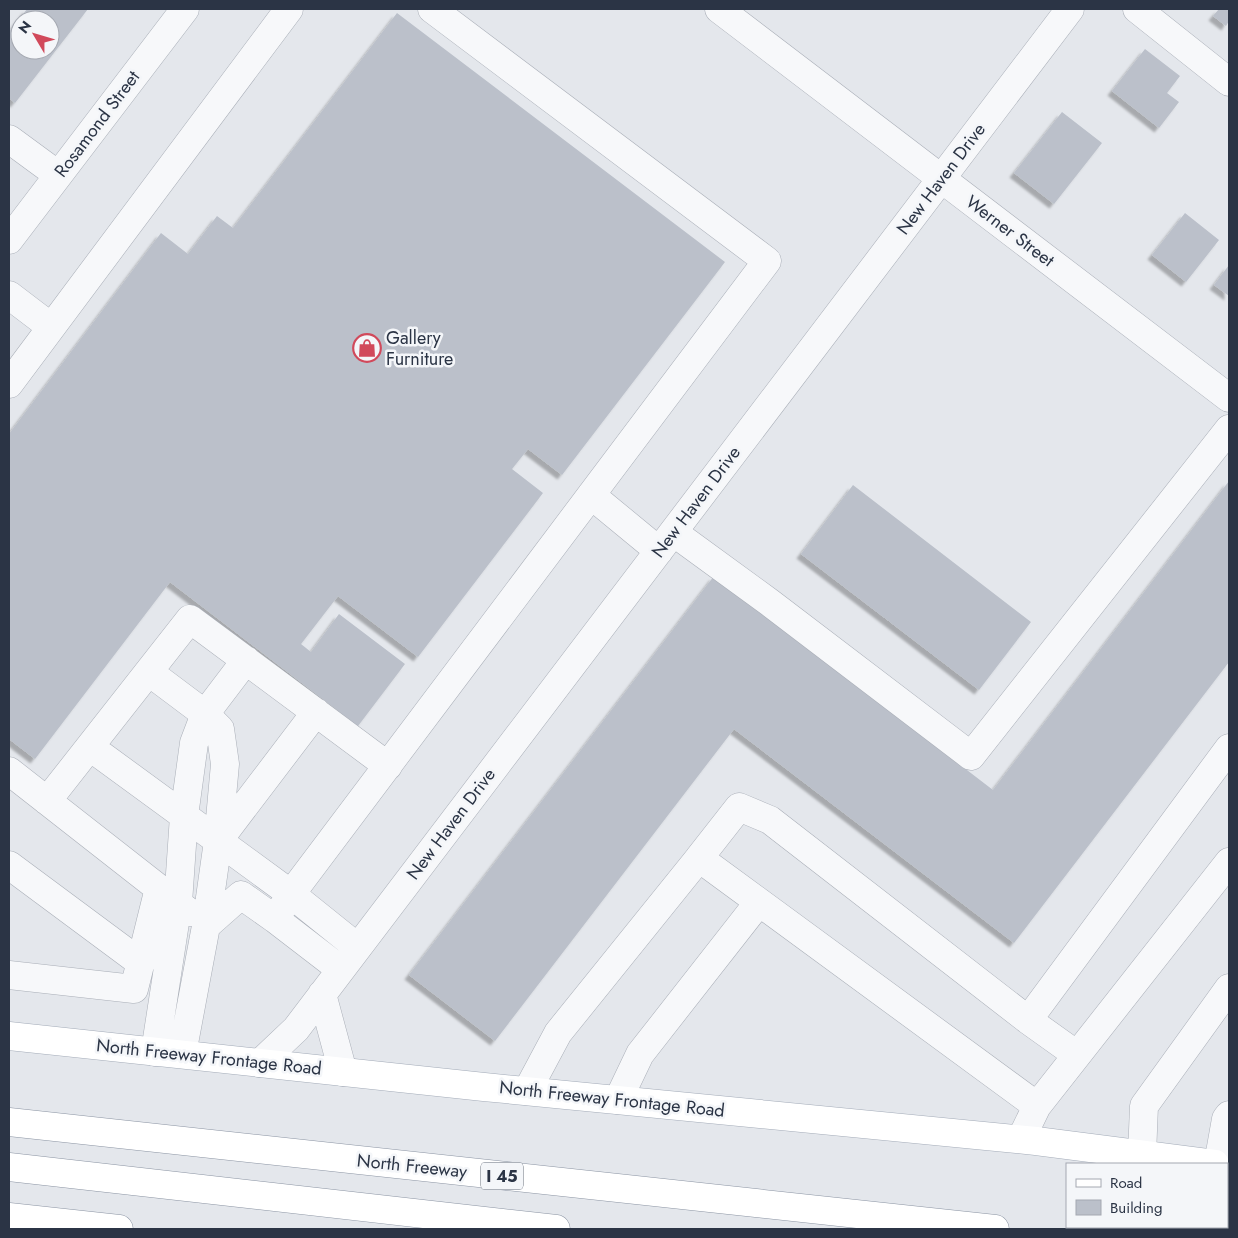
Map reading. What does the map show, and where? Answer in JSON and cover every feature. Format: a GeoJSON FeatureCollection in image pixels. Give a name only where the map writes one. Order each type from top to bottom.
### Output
{"type":"FeatureCollection","features":[{"type":"Feature","properties":{"kind":"main road","name":"North Freeway Frontage Road"},"geometry":{"type":"LineString","coordinates":[[9,1036],[527,1091],[1021,1139],[1209,1163]]}},
{"type":"Feature","properties":{"kind":"main road","name":"North Freeway"},"geometry":{"type":"LineString","coordinates":[[9,1122],[994,1229]]}},
{"type":"Feature","properties":{"kind":"main road"},"geometry":{"type":"LineString","coordinates":[[9,1167],[556,1229]]}},
{"type":"Feature","properties":{"kind":"main road"},"geometry":{"type":"LineString","coordinates":[[9,1217],[119,1229]]}},
{"type":"Feature","properties":{"kind":"street","name":"Rosamond Street"},"geometry":{"type":"LineString","coordinates":[[9,240],[184,9]]}},
{"type":"Feature","properties":{"kind":"street"},"geometry":{"type":"LineString","coordinates":[[9,384],[289,9]]}},
{"type":"Feature","properties":{"kind":"street"},"geometry":{"type":"LineString","coordinates":[[275,919],[291,894],[767,261],[432,9]]}},
{"type":"Feature","properties":{"kind":"street","name":"Werner Street"},"geometry":{"type":"LineString","coordinates":[[719,9],[1229,398]]}},
{"type":"Feature","properties":{"kind":"street","name":"New Haven Drive"},"geometry":{"type":"LineString","coordinates":[[260,1063],[296,1028],[1070,9]]}},
{"type":"Feature","properties":{"kind":"street"},"geometry":{"type":"LineString","coordinates":[[1138,9],[1229,82]]}},
{"type":"Feature","properties":{"kind":"street"},"geometry":{"type":"LineString","coordinates":[[9,139],[58,175]]}},
{"type":"Feature","properties":{"kind":"street"},"geometry":{"type":"LineString","coordinates":[[9,295],[52,327]]}},
{"type":"Feature","properties":{"kind":"street"},"geometry":{"type":"LineString","coordinates":[[591,495],[666,542],[769,602],[971,756],[1221,457],[1229,429]]}},
{"type":"Feature","properties":{"kind":"street"},"geometry":{"type":"LineString","coordinates":[[47,801],[190,619],[388,766]]}},
{"type":"Feature","properties":{"kind":"street"},"geometry":{"type":"LineString","coordinates":[[155,1052],[168,896],[184,816],[194,744],[205,714],[246,660]]}},
{"type":"Feature","properties":{"kind":"street"},"geometry":{"type":"LineString","coordinates":[[148,672],[205,714],[220,729],[225,764],[218,841],[206,926],[182,1054]]}},
{"type":"Feature","properties":{"kind":"street"},"geometry":{"type":"LineString","coordinates":[[218,841],[316,712]]}},
{"type":"Feature","properties":{"kind":"street"},"geometry":{"type":"LineString","coordinates":[[90,747],[291,894],[357,947]]}},
{"type":"Feature","properties":{"kind":"street"},"geometry":{"type":"LineString","coordinates":[[1028,1020],[1229,748]]}},
{"type":"Feature","properties":{"kind":"street"},"geometry":{"type":"LineString","coordinates":[[9,771],[206,926]]}},
{"type":"Feature","properties":{"kind":"street"},"geometry":{"type":"LineString","coordinates":[[527,1091],[558,1033],[739,807],[770,820],[1077,1056]]}},
{"type":"Feature","properties":{"kind":"street"},"geometry":{"type":"LineString","coordinates":[[699,858],[1037,1106]]}},
{"type":"Feature","properties":{"kind":"street"},"geometry":{"type":"LineString","coordinates":[[1021,1139],[1037,1106],[1229,862]]}},
{"type":"Feature","properties":{"kind":"street"},"geometry":{"type":"LineString","coordinates":[[9,864],[140,964]]}},
{"type":"Feature","properties":{"kind":"street"},"geometry":{"type":"LineString","coordinates":[[206,926],[241,895],[340,969]]}},
{"type":"Feature","properties":{"kind":"street"},"geometry":{"type":"LineString","coordinates":[[9,975],[134,989],[140,964],[168,896]]}},
{"type":"Feature","properties":{"kind":"street"},"geometry":{"type":"LineString","coordinates":[[618,1100],[640,1054],[759,902]]}},
{"type":"Feature","properties":{"kind":"street"},"geometry":{"type":"LineString","coordinates":[[1142,1155],[1144,1106],[1229,988]]}},
{"type":"Feature","properties":{"kind":"street"},"geometry":{"type":"LineString","coordinates":[[322,994],[344,1072]]}},
{"type":"Feature","properties":{"kind":"street"},"geometry":{"type":"LineString","coordinates":[[1217,1163],[1226,1119],[1229,1115]]}},
{"type":"Feature","properties":{"kind":"building"},"geometry":{"type":"Polygon","coordinates":[[[27,9],[88,9],[60,45],[60,10],[26,10],[27,9]]]}},
{"type":"Feature","properties":{"kind":"building"},"geometry":{"type":"Polygon","coordinates":[[[1219,9],[1229,9],[1229,21],[1226,26],[1213,16],[1219,9]]]}},
{"type":"Feature","properties":{"kind":"building","name":"Gallery Furniture"},"geometry":{"type":"Polygon","coordinates":[[[397,13],[725,262],[562,475],[528,449],[512,469],[543,493],[418,657],[338,596],[301,644],[311,652],[339,614],[405,664],[358,726],[170,582],[35,759],[9,739],[9,434],[161,233],[188,254],[217,216],[233,228],[397,13]]]}},
{"type":"Feature","properties":{"kind":"building"},"geometry":{"type":"Polygon","coordinates":[[[10,31],[10,60],[48,60],[15,103],[9,98],[10,31]]]}},
{"type":"Feature","properties":{"kind":"building"},"geometry":{"type":"Polygon","coordinates":[[[1145,49],[1180,76],[1167,93],[1179,102],[1159,128],[1112,91],[1145,49]]]}},
{"type":"Feature","properties":{"kind":"building"},"geometry":{"type":"Polygon","coordinates":[[[1062,112],[1102,143],[1054,204],[1014,173],[1062,112]]]}},
{"type":"Feature","properties":{"kind":"building"},"geometry":{"type":"Polygon","coordinates":[[[1185,213],[1219,240],[1186,282],[1152,255],[1185,213]]]}},
{"type":"Feature","properties":{"kind":"building"},"geometry":{"type":"Polygon","coordinates":[[[1229,265],[1229,296],[1214,285],[1229,265]]]}},
{"type":"Feature","properties":{"kind":"building"},"geometry":{"type":"Polygon","coordinates":[[[1229,481],[1229,662],[1014,943],[734,729],[495,1041],[409,975],[714,576],[993,790],[1229,481]]]}},
{"type":"Feature","properties":{"kind":"building"},"geometry":{"type":"Polygon","coordinates":[[[853,485],[1031,622],[979,690],[801,554],[853,485]]]}},
{"type":"Feature","properties":{"kind":"place","name":"Gallery Furniture"},"geometry":{"type":"Point","coordinates":[367,348]}}]}
